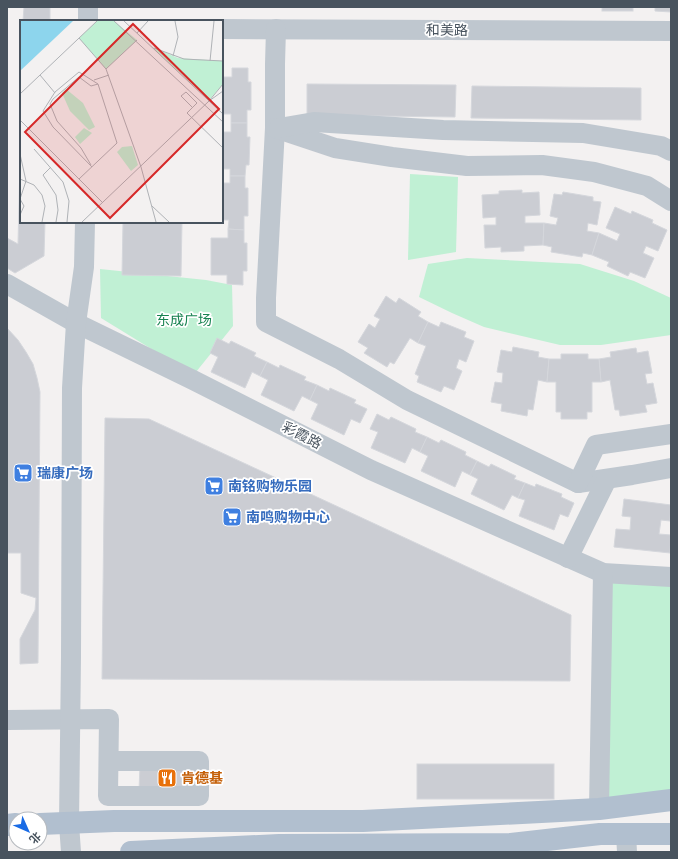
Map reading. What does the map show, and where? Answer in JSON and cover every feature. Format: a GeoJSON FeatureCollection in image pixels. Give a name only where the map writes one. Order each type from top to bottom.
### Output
{"type":"FeatureCollection","features":[{"type":"Feature","properties":{"kind":"main road"},"geometry":{"type":"LineString","coordinates":[[48,824],[114,821],[363,821],[599,809],[671,800]]}},
{"type":"Feature","properties":{"kind":"main road"},"geometry":{"type":"LineString","coordinates":[[131,852],[279,845],[511,844],[600,834],[626,843],[671,834]]}},
{"type":"Feature","properties":{"kind":"street"},"geometry":{"type":"LineString","coordinates":[[88,7],[88,20]]}},
{"type":"Feature","properties":{"kind":"street","name":"和美路"},"geometry":{"type":"LineString","coordinates":[[223,29],[671,31]]}},
{"type":"Feature","properties":{"kind":"street"},"geometry":{"type":"LineString","coordinates":[[276,29],[275,128],[266,322],[339,359],[407,400],[578,483],[671,468]]}},
{"type":"Feature","properties":{"kind":"street"},"geometry":{"type":"LineString","coordinates":[[275,128],[314,122],[443,130],[583,133],[661,146],[671,151]]}},
{"type":"Feature","properties":{"kind":"street"},"geometry":{"type":"LineString","coordinates":[[275,128],[335,148],[392,158],[467,166],[542,166],[594,172],[647,186],[671,201]]}},
{"type":"Feature","properties":{"kind":"street"},"geometry":{"type":"LineString","coordinates":[[71,852],[69,824],[71,719],[72,388],[76,323],[84,267],[85,223]]}},
{"type":"Feature","properties":{"kind":"street","name":"彩霞路"},"geometry":{"type":"LineString","coordinates":[[7,284],[76,323],[371,470],[568,558],[604,573],[671,577]]}},
{"type":"Feature","properties":{"kind":"street"},"geometry":{"type":"LineString","coordinates":[[578,483],[596,445],[671,434]]}},
{"type":"Feature","properties":{"kind":"street"},"geometry":{"type":"LineString","coordinates":[[568,558],[607,479]]}},
{"type":"Feature","properties":{"kind":"street"},"geometry":{"type":"LineString","coordinates":[[599,809],[604,573]]}},
{"type":"Feature","properties":{"kind":"street"},"geometry":{"type":"LineString","coordinates":[[7,720],[109,719],[108,796],[199,796],[199,761],[109,761]]}},
{"type":"Feature","properties":{"kind":"street"},"geometry":{"type":"LineString","coordinates":[[480,852],[511,844]]}},
{"type":"Feature","properties":{"kind":"green space"},"geometry":{"type":"Polygon","coordinates":[[[410,174],[458,177],[456,252],[408,260],[410,174]]]}},
{"type":"Feature","properties":{"kind":"green space"},"geometry":{"type":"Polygon","coordinates":[[[467,258],[580,264],[634,281],[671,298],[671,335],[601,345],[560,345],[484,327],[419,297],[428,264],[467,258]]]}},
{"type":"Feature","properties":{"kind":"green space","name":"东成广场"},"geometry":{"type":"Polygon","coordinates":[[[100,269],[206,280],[232,285],[233,326],[196,372],[158,353],[101,318],[100,269]]]}},
{"type":"Feature","properties":{"kind":"green space"},"geometry":{"type":"Polygon","coordinates":[[[603,573],[671,577],[671,800],[599,809],[603,573]]]}},
{"type":"Feature","properties":{"kind":"building"},"geometry":{"type":"Polygon","coordinates":[[[24,7],[50,7],[50,20],[23,20],[24,7]]]}},
{"type":"Feature","properties":{"kind":"building"},"geometry":{"type":"Polygon","coordinates":[[[602,7],[633,7],[633,11],[602,11],[602,7]]]}},
{"type":"Feature","properties":{"kind":"building"},"geometry":{"type":"Polygon","coordinates":[[[655,7],[671,7],[671,12],[655,11],[655,7]]]}},
{"type":"Feature","properties":{"kind":"building"},"geometry":{"type":"Polygon","coordinates":[[[232,68],[248,68],[248,82],[251,82],[251,110],[247,110],[247,123],[231,123],[231,114],[223,114],[223,77],[232,77],[232,68]]]}},
{"type":"Feature","properties":{"kind":"building"},"geometry":{"type":"Polygon","coordinates":[[[307,84],[456,85],[455,117],[307,115],[307,84]]]}},
{"type":"Feature","properties":{"kind":"building"},"geometry":{"type":"Polygon","coordinates":[[[472,86],[641,88],[641,120],[471,118],[472,86]]]}},
{"type":"Feature","properties":{"kind":"building"},"geometry":{"type":"Polygon","coordinates":[[[231,123],[247,123],[247,137],[250,137],[249,165],[246,165],[245,176],[230,176],[230,169],[223,169],[223,132],[231,132],[231,123]]]}},
{"type":"Feature","properties":{"kind":"building"},"geometry":{"type":"Polygon","coordinates":[[[20,162],[20,223],[45,223],[44,256],[15,273],[7,268],[7,238],[18,244],[20,162]]]}},
{"type":"Feature","properties":{"kind":"building"},"geometry":{"type":"Polygon","coordinates":[[[230,176],[245,176],[245,188],[248,188],[248,216],[244,216],[244,230],[228,229],[229,220],[223,220],[223,183],[230,183],[230,176]]]}},
{"type":"Feature","properties":{"kind":"building"},"geometry":{"type":"Polygon","coordinates":[[[522,190],[522,193],[539,192],[540,215],[525,216],[525,223],[544,223],[543,245],[524,246],[524,251],[501,252],[501,247],[485,248],[484,225],[496,225],[496,217],[483,218],[482,195],[499,194],[499,191],[522,190]]]}},
{"type":"Feature","properties":{"kind":"building"},"geometry":{"type":"Polygon","coordinates":[[[563,192],[593,197],[593,201],[601,202],[597,225],[588,223],[587,231],[599,233],[592,255],[583,253],[582,257],[551,252],[552,247],[543,245],[544,223],[556,225],[558,218],[550,216],[554,194],[562,195],[563,192]]]}},
{"type":"Feature","properties":{"kind":"building"},"geometry":{"type":"Polygon","coordinates":[[[615,207],[631,214],[632,211],[653,220],[652,223],[667,230],[658,251],[646,246],[643,253],[654,258],[645,278],[630,272],[628,276],[607,266],[609,262],[592,255],[599,233],[617,241],[620,234],[606,228],[615,207]]]}},
{"type":"Feature","properties":{"kind":"building"},"geometry":{"type":"Polygon","coordinates":[[[123,223],[182,223],[181,276],[122,275],[123,223]]]}},
{"type":"Feature","properties":{"kind":"building"},"geometry":{"type":"Polygon","coordinates":[[[228,229],[244,230],[244,243],[247,243],[247,271],[243,271],[243,285],[227,284],[227,275],[211,275],[211,238],[228,238],[228,229]]]}},
{"type":"Feature","properties":{"kind":"building"},"geometry":{"type":"Polygon","coordinates":[[[386,296],[396,303],[399,298],[421,312],[418,316],[428,322],[418,343],[410,338],[394,364],[390,362],[387,367],[364,353],[368,348],[358,342],[369,324],[375,328],[380,319],[374,316],[386,296]]]}},
{"type":"Feature","properties":{"kind":"building"},"geometry":{"type":"Polygon","coordinates":[[[428,322],[439,327],[441,322],[466,332],[464,337],[474,341],[466,362],[459,359],[456,368],[462,371],[454,390],[444,386],[441,392],[417,382],[419,376],[415,374],[426,346],[418,343],[428,322]]]}},
{"type":"Feature","properties":{"kind":"building","name":"瑞康广场"},"geometry":{"type":"Polygon","coordinates":[[[7,328],[18,340],[33,364],[40,392],[38,663],[20,664],[20,639],[35,610],[36,598],[21,593],[21,553],[7,553],[7,328]]]}},
{"type":"Feature","properties":{"kind":"building"},"geometry":{"type":"Polygon","coordinates":[[[217,338],[229,344],[231,341],[256,353],[254,356],[267,362],[260,376],[252,372],[245,388],[211,372],[218,357],[210,353],[217,338]]]}},
{"type":"Feature","properties":{"kind":"building"},"geometry":{"type":"Polygon","coordinates":[[[513,347],[539,352],[538,357],[549,359],[547,382],[538,380],[533,410],[528,409],[527,416],[501,411],[502,404],[491,402],[495,382],[502,383],[503,373],[497,372],[501,350],[512,352],[513,347]]]}},
{"type":"Feature","properties":{"kind":"building"},"geometry":{"type":"Polygon","coordinates":[[[636,348],[637,353],[648,351],[652,373],[645,374],[647,384],[653,383],[657,403],[645,405],[647,412],[620,416],[619,410],[615,410],[610,380],[601,382],[599,359],[611,357],[610,352],[636,348]]]}},
{"type":"Feature","properties":{"kind":"building"},"geometry":{"type":"Polygon","coordinates":[[[561,354],[588,354],[588,359],[599,359],[601,382],[592,382],[592,412],[587,412],[587,419],[561,419],[561,412],[556,412],[556,382],[547,382],[549,359],[561,359],[561,354]]]}},
{"type":"Feature","properties":{"kind":"building"},"geometry":{"type":"Polygon","coordinates":[[[267,362],[279,368],[280,365],[306,377],[304,380],[317,385],[310,400],[302,396],[294,411],[261,395],[268,380],[260,376],[267,362]]]}},
{"type":"Feature","properties":{"kind":"building"},"geometry":{"type":"Polygon","coordinates":[[[317,385],[329,391],[330,388],[356,400],[354,403],[367,409],[360,423],[351,419],[344,435],[311,419],[318,404],[310,400],[317,385]]]}},
{"type":"Feature","properties":{"kind":"building"},"geometry":{"type":"Polygon","coordinates":[[[377,414],[389,420],[391,417],[416,429],[415,432],[427,437],[420,452],[412,448],[405,463],[371,448],[378,432],[370,429],[377,414]]]}},
{"type":"Feature","properties":{"kind":"building","name":"南鸣购物中心"},"geometry":{"type":"Polygon","coordinates":[[[105,418],[149,419],[571,615],[570,681],[102,679],[105,418]]]}},
{"type":"Feature","properties":{"kind":"building"},"geometry":{"type":"Polygon","coordinates":[[[427,437],[439,443],[441,440],[466,452],[465,455],[477,461],[470,475],[462,471],[455,487],[421,471],[428,456],[420,452],[427,437]]]}},
{"type":"Feature","properties":{"kind":"building"},"geometry":{"type":"Polygon","coordinates":[[[477,461],[489,467],[491,464],[516,476],[514,479],[525,483],[518,498],[512,495],[504,510],[471,494],[478,479],[470,475],[477,461]]]}},
{"type":"Feature","properties":{"kind":"building"},"geometry":{"type":"Polygon","coordinates":[[[525,483],[535,487],[536,484],[562,494],[561,497],[574,503],[568,517],[560,514],[554,530],[519,516],[525,500],[518,498],[525,483]]]}},
{"type":"Feature","properties":{"kind":"building"},"geometry":{"type":"Polygon","coordinates":[[[624,499],[671,505],[670,521],[661,520],[659,534],[671,535],[670,553],[614,547],[616,529],[630,530],[631,517],[622,516],[624,499]]]}},
{"type":"Feature","properties":{"kind":"building"},"geometry":{"type":"Polygon","coordinates":[[[417,764],[554,764],[554,799],[417,799],[417,764]]]}},
{"type":"Feature","properties":{"kind":"building","name":"肯德基"},"geometry":{"type":"Polygon","coordinates":[[[140,765],[194,766],[194,791],[139,791],[140,765]]]}},
{"type":"Feature","properties":{"kind":"place","name":"瑞康广场"},"geometry":{"type":"Point","coordinates":[23,473]}},
{"type":"Feature","properties":{"kind":"place","name":"南铭购物乐园"},"geometry":{"type":"Point","coordinates":[214,486]}},
{"type":"Feature","properties":{"kind":"place","name":"南鸣购物中心"},"geometry":{"type":"Point","coordinates":[232,517]}},
{"type":"Feature","properties":{"kind":"place","name":"肯德基"},"geometry":{"type":"Point","coordinates":[167,778]}}]}
